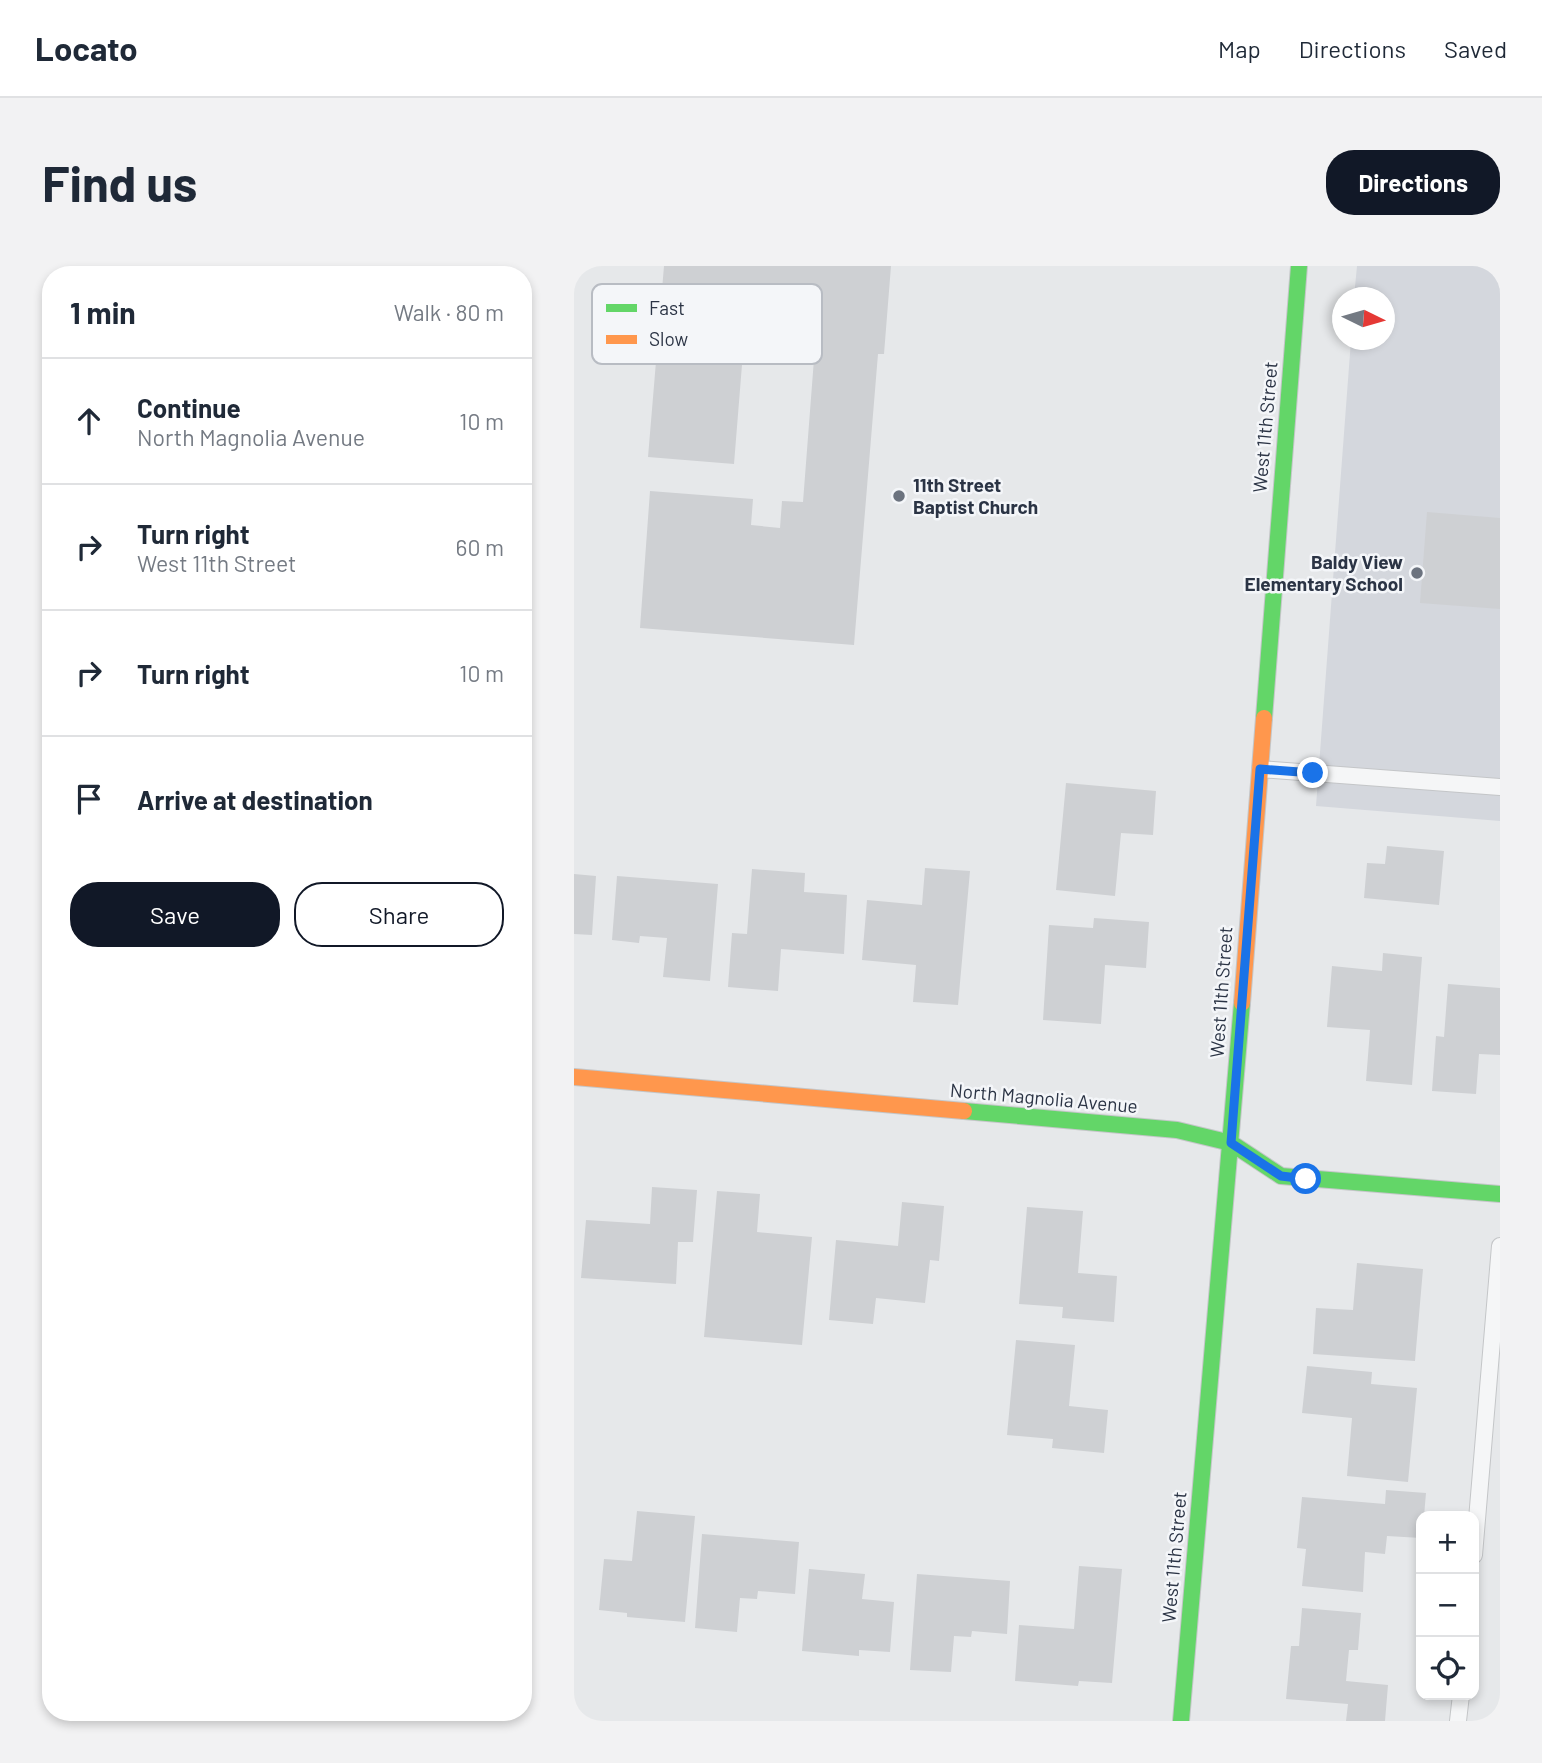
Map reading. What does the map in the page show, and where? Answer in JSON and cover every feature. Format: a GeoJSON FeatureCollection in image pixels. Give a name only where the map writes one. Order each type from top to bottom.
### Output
{"type":"FeatureCollection","features":[{"type":"Feature","properties":{"kind":"street","name":"West 11th Street"},"geometry":{"type":"LineString","coordinates":[[1181,1721],[1231,1143],[1299,266]]}},
{"type":"Feature","properties":{"kind":"street","name":"North Magnolia Avenue"},"geometry":{"type":"LineString","coordinates":[[574,1077],[1177,1130],[1231,1143],[1281,1176],[1500,1195]]}},
{"type":"Feature","properties":{"kind":"lane"},"geometry":{"type":"LineString","coordinates":[[1260,769],[1500,787]]}},
{"type":"Feature","properties":{"kind":"lane"},"geometry":{"type":"LineString","coordinates":[[1478,1511],[1500,1246]]}},
{"type":"Feature","properties":{"kind":"lane"},"geometry":{"type":"LineString","coordinates":[[1458,1721],[1460,1700]]}},
{"type":"Feature","properties":{"kind":"shaded area","name":"Baldy View Elementary School"},"geometry":{"type":"Polygon","coordinates":[[[1357,266],[1500,266],[1500,821],[1316,806],[1350,350],[1395,350],[1395,287],[1355,287],[1357,266]]]}},
{"type":"Feature","properties":{"kind":"building"},"geometry":{"type":"Polygon","coordinates":[[[664,266],[891,266],[884,354],[878,354],[854,645],[640,628],[650,491],[753,499],[751,525],[780,528],[782,501],[803,502],[814,364],[822,364],[822,284],[662,284],[664,266]]]}},
{"type":"Feature","properties":{"kind":"building"},"geometry":{"type":"Polygon","coordinates":[[[656,364],[742,364],[734,464],[648,457],[656,364]]]}},
{"type":"Feature","properties":{"kind":"building"},"geometry":{"type":"Polygon","coordinates":[[[1427,512],[1500,518],[1500,609],[1420,603],[1427,512]]]}},
{"type":"Feature","properties":{"kind":"building"},"geometry":{"type":"Polygon","coordinates":[[[1066,783],[1156,791],[1153,835],[1121,833],[1115,896],[1056,890],[1066,783]]]}},
{"type":"Feature","properties":{"kind":"building"},"geometry":{"type":"Polygon","coordinates":[[[1387,846],[1444,851],[1439,905],[1364,898],[1367,863],[1385,864],[1387,846]]]}},
{"type":"Feature","properties":{"kind":"building"},"geometry":{"type":"Polygon","coordinates":[[[925,868],[970,871],[958,1005],[913,1002],[916,965],[862,960],[867,900],[922,905],[925,868]]]}},
{"type":"Feature","properties":{"kind":"building"},"geometry":{"type":"Polygon","coordinates":[[[752,869],[805,873],[804,892],[847,895],[844,954],[781,949],[778,991],[728,987],[732,933],[747,934],[752,869]]]}},
{"type":"Feature","properties":{"kind":"building"},"geometry":{"type":"Polygon","coordinates":[[[574,874],[596,876],[592,935],[574,934],[574,874]]]}},
{"type":"Feature","properties":{"kind":"building"},"geometry":{"type":"Polygon","coordinates":[[[617,876],[718,884],[710,981],[663,977],[667,938],[640,936],[639,943],[612,940],[617,876]]]}},
{"type":"Feature","properties":{"kind":"building"},"geometry":{"type":"Polygon","coordinates":[[[1094,918],[1149,922],[1146,968],[1105,965],[1101,1024],[1043,1020],[1049,925],[1093,928],[1094,918]]]}},
{"type":"Feature","properties":{"kind":"building"},"geometry":{"type":"Polygon","coordinates":[[[1383,953],[1422,957],[1412,1085],[1366,1081],[1370,1030],[1327,1027],[1332,966],[1382,971],[1383,953]]]}},
{"type":"Feature","properties":{"kind":"building"},"geometry":{"type":"Polygon","coordinates":[[[1448,984],[1500,988],[1500,1055],[1479,1054],[1476,1094],[1432,1091],[1436,1036],[1444,1037],[1448,984]]]}},
{"type":"Feature","properties":{"kind":"building"},"geometry":{"type":"Polygon","coordinates":[[[652,1187],[697,1190],[693,1242],[678,1242],[676,1284],[581,1278],[586,1220],[650,1224],[652,1187]]]}},
{"type":"Feature","properties":{"kind":"building"},"geometry":{"type":"Polygon","coordinates":[[[717,1191],[760,1194],[757,1232],[812,1237],[802,1345],[704,1337],[717,1191]]]}},
{"type":"Feature","properties":{"kind":"building"},"geometry":{"type":"Polygon","coordinates":[[[902,1202],[944,1206],[939,1261],[930,1260],[925,1303],[876,1298],[873,1324],[829,1320],[836,1240],[898,1246],[902,1202]]]}},
{"type":"Feature","properties":{"kind":"building"},"geometry":{"type":"Polygon","coordinates":[[[1027,1207],[1083,1211],[1078,1273],[1117,1276],[1114,1322],[1062,1318],[1063,1307],[1019,1304],[1027,1207]]]}},
{"type":"Feature","properties":{"kind":"building"},"geometry":{"type":"Polygon","coordinates":[[[1357,1263],[1423,1269],[1415,1361],[1313,1354],[1316,1308],[1353,1310],[1357,1263]]]}},
{"type":"Feature","properties":{"kind":"building"},"geometry":{"type":"Polygon","coordinates":[[[1016,1340],[1075,1345],[1069,1406],[1108,1410],[1104,1453],[1052,1448],[1053,1439],[1007,1435],[1016,1340]]]}},
{"type":"Feature","properties":{"kind":"building"},"geometry":{"type":"Polygon","coordinates":[[[1307,1366],[1372,1372],[1371,1384],[1417,1388],[1408,1482],[1347,1476],[1352,1418],[1302,1413],[1307,1366]]]}},
{"type":"Feature","properties":{"kind":"building"},"geometry":{"type":"Polygon","coordinates":[[[1386,1490],[1426,1493],[1424,1511],[1416,1511],[1416,1538],[1387,1536],[1385,1554],[1365,1552],[1363,1592],[1302,1586],[1306,1549],[1297,1548],[1302,1497],[1385,1504],[1386,1490]]]}},
{"type":"Feature","properties":{"kind":"building"},"geometry":{"type":"Polygon","coordinates":[[[637,1511],[695,1516],[685,1622],[627,1617],[627,1613],[599,1610],[604,1559],[632,1561],[637,1511]]]}},
{"type":"Feature","properties":{"kind":"building"},"geometry":{"type":"Polygon","coordinates":[[[702,1534],[799,1542],[795,1594],[758,1591],[757,1599],[740,1598],[737,1632],[695,1628],[702,1534]]]}},
{"type":"Feature","properties":{"kind":"building"},"geometry":{"type":"Polygon","coordinates":[[[1079,1566],[1122,1569],[1112,1683],[1079,1681],[1078,1686],[1015,1681],[1019,1625],[1074,1629],[1079,1566]]]}},
{"type":"Feature","properties":{"kind":"building"},"geometry":{"type":"Polygon","coordinates":[[[809,1569],[865,1574],[862,1599],[894,1602],[890,1652],[859,1650],[859,1656],[802,1651],[809,1569]]]}},
{"type":"Feature","properties":{"kind":"building"},"geometry":{"type":"Polygon","coordinates":[[[917,1574],[1010,1581],[1007,1634],[972,1631],[971,1637],[954,1636],[951,1672],[910,1670],[917,1574]]]}},
{"type":"Feature","properties":{"kind":"building"},"geometry":{"type":"Polygon","coordinates":[[[1302,1608],[1361,1613],[1358,1650],[1349,1650],[1346,1681],[1388,1685],[1385,1721],[1346,1721],[1348,1704],[1286,1699],[1291,1646],[1299,1646],[1302,1608]]]}},
{"type":"Feature","properties":{"kind":"traffic: fast"},"geometry":{"type":"LineString","coordinates":[[1264,718],[1299,266]]}},
{"type":"Feature","properties":{"kind":"traffic: fast"},"geometry":{"type":"LineString","coordinates":[[1181,1721],[1242,1003]]}},
{"type":"Feature","properties":{"kind":"traffic: fast"},"geometry":{"type":"LineString","coordinates":[[964,1111],[1177,1130],[1231,1143],[1281,1176],[1500,1194]]}},
{"type":"Feature","properties":{"kind":"traffic: slow"},"geometry":{"type":"LineString","coordinates":[[1242,1003],[1264,718]]}},
{"type":"Feature","properties":{"kind":"traffic: slow"},"geometry":{"type":"LineString","coordinates":[[574,1077],[964,1111]]}},
{"type":"Feature","properties":{"kind":"place","name":"11th Street Baptist Church"},"geometry":{"type":"Point","coordinates":[899,496]}},
{"type":"Feature","properties":{"kind":"place","name":"Baldy View Elementary School"},"geometry":{"type":"Point","coordinates":[1417,573]}},
{"type":"Feature","properties":{"kind":"route"},"geometry":{"type":"LineString","coordinates":[[1306,1179],[1281,1176],[1231,1143],[1260,769],[1313,773]]}}]}
